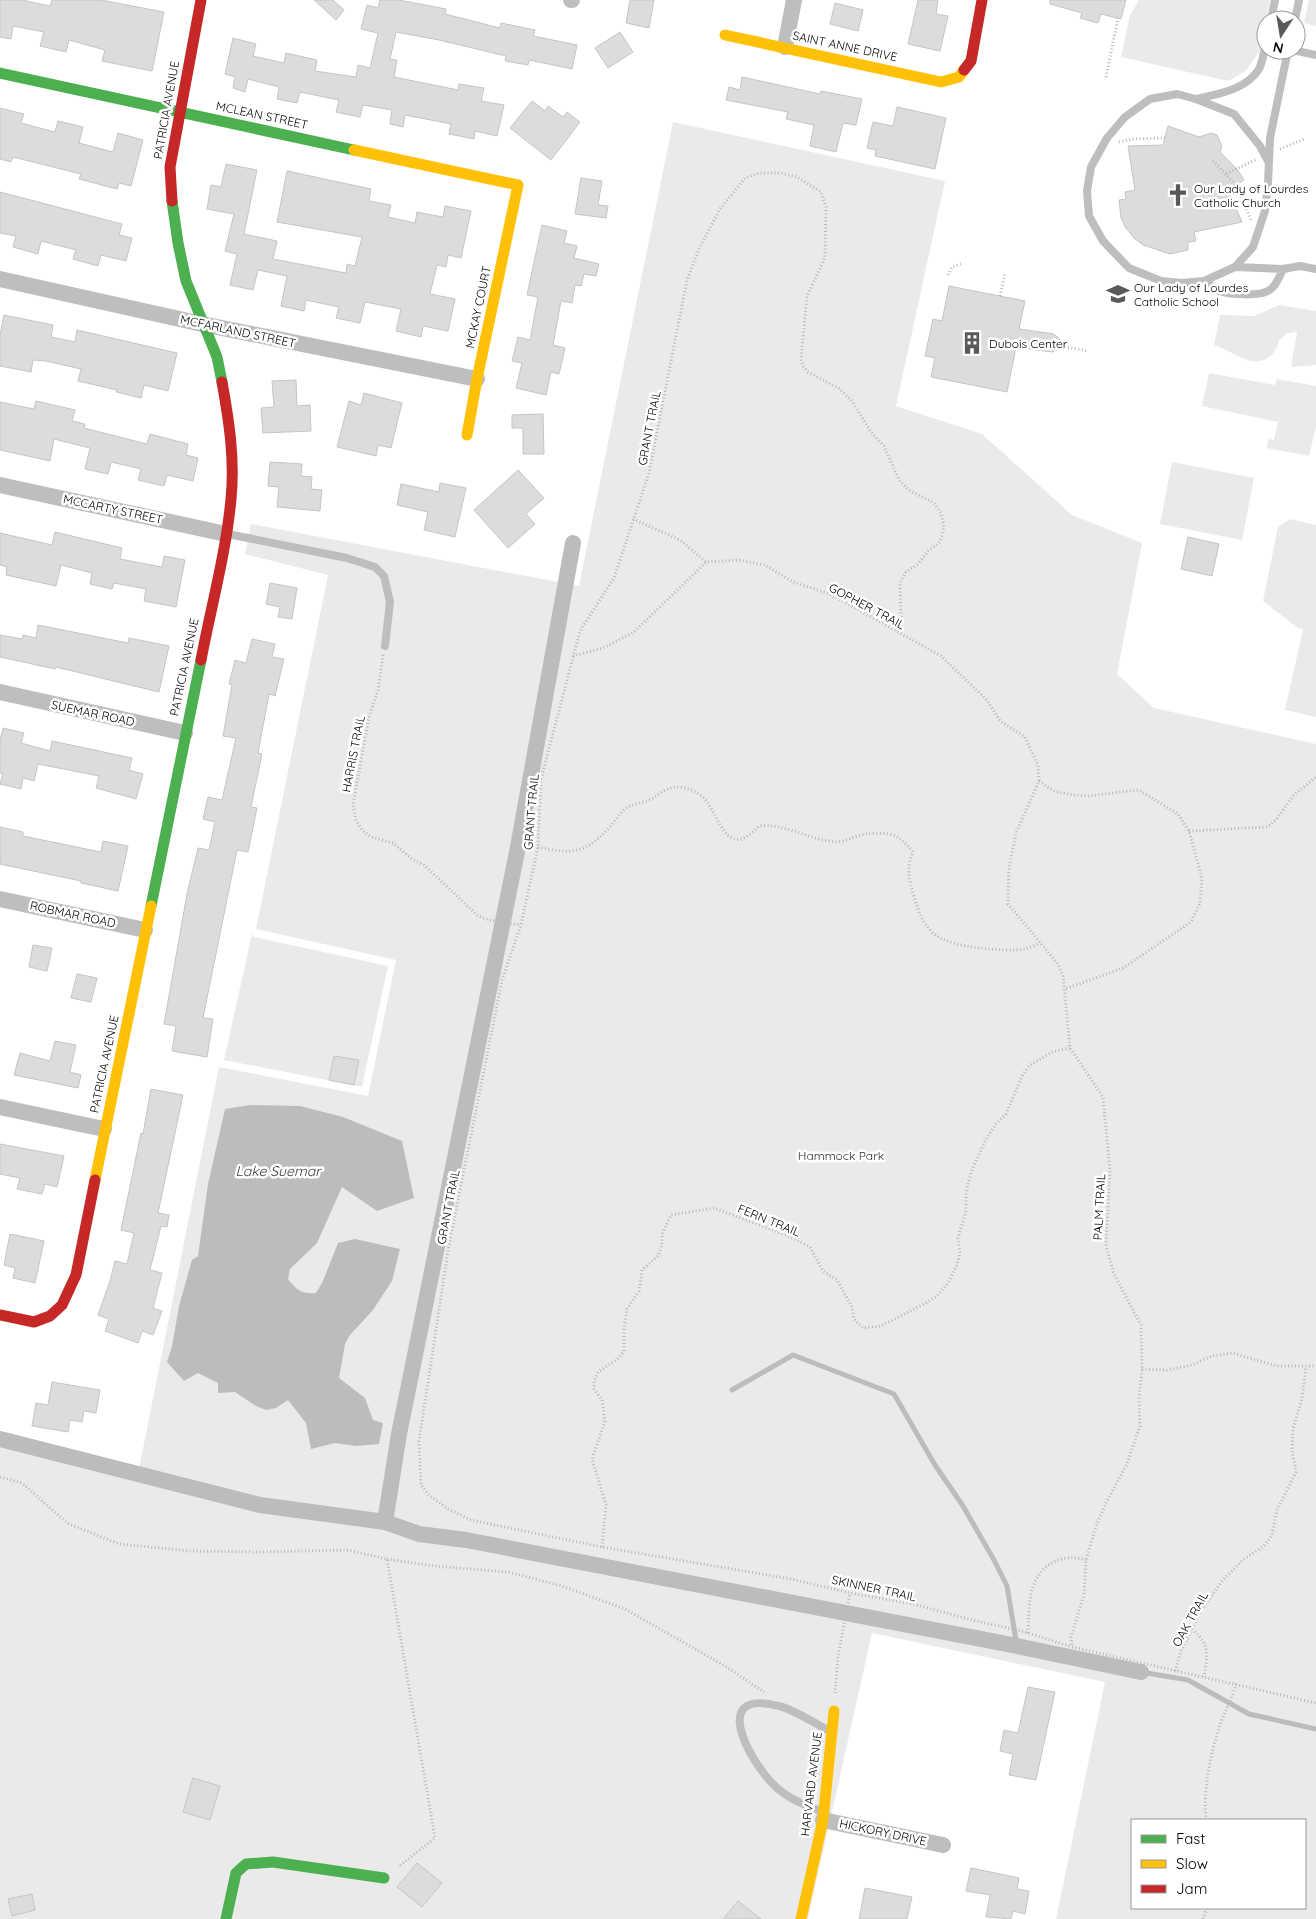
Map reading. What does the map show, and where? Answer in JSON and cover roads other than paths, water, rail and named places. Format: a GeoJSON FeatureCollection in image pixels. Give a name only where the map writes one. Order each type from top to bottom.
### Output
{"type":"FeatureCollection","features":[{"type":"Feature","properties":{"kind":"street","name":"PATRICIA AVENUE"},"geometry":{"type":"LineString","coordinates":[[0,1315],[33,1322],[48,1318],[69,1295],[76,1275],[104,1129],[226,534],[231,498],[230,424],[217,358],[186,281],[173,208],[170,167],[201,0]]}},
{"type":"Feature","properties":{"kind":"street"},"geometry":{"type":"LineString","coordinates":[[785,47],[794,0]]}},
{"type":"Feature","properties":{"kind":"street","name":"SAINT ANNE DRIVE"},"geometry":{"type":"LineString","coordinates":[[725,35],[941,82],[959,77],[970,61],[982,0]]}},
{"type":"Feature","properties":{"kind":"street","name":"MCLEAN STREET"},"geometry":{"type":"LineString","coordinates":[[0,73],[518,185]]}},
{"type":"Feature","properties":{"kind":"street","name":"MCKAY COURT"},"geometry":{"type":"LineString","coordinates":[[467,435],[518,185]]}},
{"type":"Feature","properties":{"kind":"street","name":"MCFARLAND STREET"},"geometry":{"type":"LineString","coordinates":[[0,279],[202,324],[477,379]]}},
{"type":"Feature","properties":{"kind":"street","name":"MCCARTY STREET"},"geometry":{"type":"LineString","coordinates":[[0,485],[226,534]]}},
{"type":"Feature","properties":{"kind":"street","name":"SUEMAR ROAD"},"geometry":{"type":"LineString","coordinates":[[0,692],[185,733]]}},
{"type":"Feature","properties":{"kind":"street","name":"ROBMAR ROAD"},"geometry":{"type":"LineString","coordinates":[[0,898],[145,930]]}},
{"type":"Feature","properties":{"kind":"street"},"geometry":{"type":"LineString","coordinates":[[0,1107],[104,1129]]}},
{"type":"Feature","properties":{"kind":"street","name":"HARVARD AVENUE"},"geometry":{"type":"LineString","coordinates":[[801,1919],[823,1816],[834,1711]]}},
{"type":"Feature","properties":{"kind":"street","name":"HICKORY DRIVE"},"geometry":{"type":"LineString","coordinates":[[823,1816],[943,1845]]}},
{"type":"Feature","properties":{"kind":"street"},"geometry":{"type":"LineString","coordinates":[[226,1919],[236,1872],[246,1864],[273,1862],[384,1878]]}},
{"type":"Feature","properties":{"kind":"lane"},"geometry":{"type":"LineString","coordinates":[[1196,99],[1232,90],[1252,78],[1259,68],[1261,60]]}},
{"type":"Feature","properties":{"kind":"lane"},"geometry":{"type":"LineString","coordinates":[[1268,161],[1260,146],[1234,114],[1196,99],[1177,94],[1150,99],[1124,117],[1107,138],[1091,167],[1087,191],[1089,216],[1103,241],[1129,268],[1161,280],[1181,283],[1204,281],[1235,267],[1253,247],[1265,211],[1270,138],[1286,60]]}},
{"type":"Feature","properties":{"kind":"lane"},"geometry":{"type":"LineString","coordinates":[[1235,267],[1283,268],[1300,266],[1316,269]]}},
{"type":"Feature","properties":{"kind":"lane"},"geometry":{"type":"LineString","coordinates":[[1204,281],[1218,290],[1235,294],[1257,294],[1270,290],[1276,284],[1283,268]]}},
{"type":"Feature","properties":{"kind":"lane"},"geometry":{"type":"LineString","coordinates":[[226,534],[347,558],[375,567],[384,576],[390,602],[385,646]]}},
{"type":"Feature","properties":{"kind":"lane"},"geometry":{"type":"LineString","coordinates":[[823,1816],[792,1799],[774,1785],[758,1767],[747,1748],[738,1726],[740,1714],[747,1706],[756,1703],[780,1706],[832,1732]]}},
{"type":"Feature","properties":{"kind":"water","name":"Lake Suemar"},"geometry":{"type":"Polygon","coordinates":[[[250,1105],[300,1106],[343,1117],[402,1141],[414,1198],[377,1211],[342,1187],[317,1243],[290,1269],[288,1279],[300,1291],[316,1293],[323,1281],[338,1243],[355,1239],[400,1249],[392,1281],[373,1310],[350,1335],[345,1344],[339,1378],[365,1398],[373,1420],[383,1423],[379,1444],[356,1446],[335,1443],[311,1449],[306,1423],[288,1400],[276,1408],[266,1410],[256,1406],[235,1392],[218,1393],[218,1383],[198,1373],[184,1381],[167,1362],[172,1346],[179,1306],[192,1260],[198,1256],[208,1184],[225,1109],[250,1105]]]}},
{"type":"Feature","properties":{"kind":"waterway"},"geometry":{"type":"LineString","coordinates":[[385,1522],[399,1434],[518,847],[573,543]]}},
{"type":"Feature","properties":{"kind":"waterway"},"geometry":{"type":"LineString","coordinates":[[732,1390],[793,1355],[894,1394],[935,1465],[963,1506],[1007,1586],[1017,1646]]}},
{"type":"Feature","properties":{"kind":"waterway"},"geometry":{"type":"LineString","coordinates":[[0,1439],[260,1505],[385,1522],[419,1534],[466,1540],[1017,1646],[1141,1672]]}},
{"type":"Feature","properties":{"kind":"waterway"},"geometry":{"type":"LineString","coordinates":[[1141,1672],[1188,1680],[1249,1714],[1316,1729]]}},
{"type":"Feature","properties":{"kind":"place","name":"Our Lady of Lourdes Catholic Church"},"geometry":{"type":"Point","coordinates":[1178,195]}},
{"type":"Feature","properties":{"kind":"place","name":"Our Lady of Lourdes Catholic School"},"geometry":{"type":"Point","coordinates":[1118,294]}},
{"type":"Feature","properties":{"kind":"place","name":"Dubois Center"},"geometry":{"type":"Point","coordinates":[972,343]}},
{"type":"Feature","properties":{"kind":"park label","name":"Hammock Park"},"geometry":{"type":"Point","coordinates":[841,1155]}}]}
